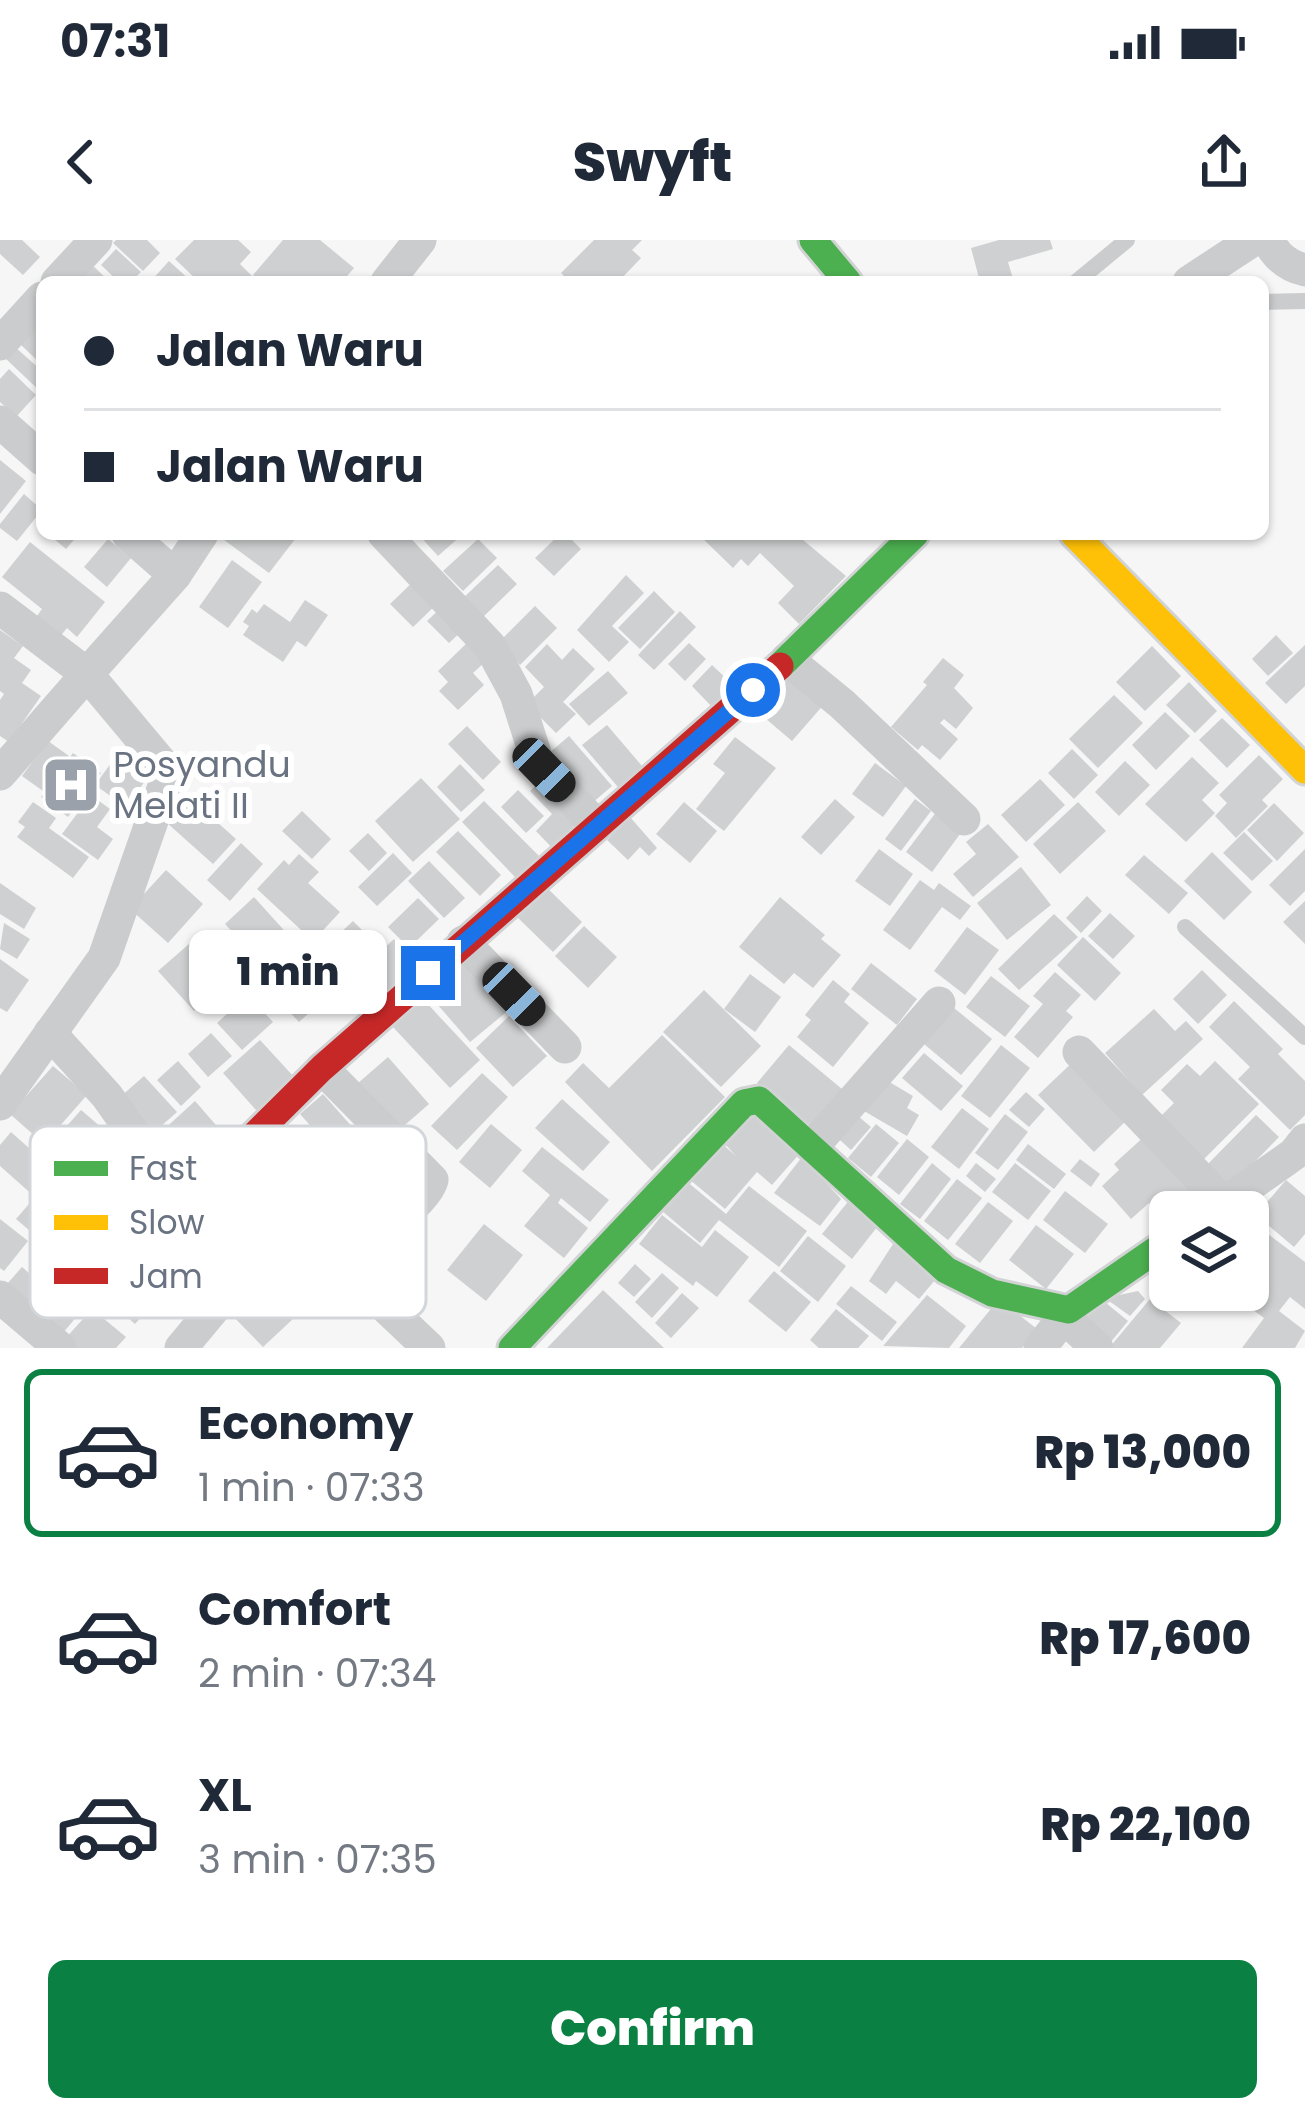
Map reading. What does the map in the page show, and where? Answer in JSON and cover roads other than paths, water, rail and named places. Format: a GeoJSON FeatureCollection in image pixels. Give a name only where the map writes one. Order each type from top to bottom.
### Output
{"type":"FeatureCollection","features":[{"type":"Feature","properties":{"kind":"street"},"geometry":{"type":"LineString","coordinates":[[63,276],[96,240]]}},
{"type":"Feature","properties":{"kind":"street"},"geometry":{"type":"LineString","coordinates":[[392,276],[420,240]]}},
{"type":"Feature","properties":{"kind":"street"},"geometry":{"type":"LineString","coordinates":[[813,240],[843,276]]}},
{"type":"Feature","properties":{"kind":"street"},"geometry":{"type":"LineString","coordinates":[[1182,276],[1199,240]]}},
{"type":"Feature","properties":{"kind":"street"},"geometry":{"type":"LineString","coordinates":[[1198,276],[1253,240]]}},
{"type":"Feature","properties":{"kind":"street"},"geometry":{"type":"LineString","coordinates":[[1268,240],[1275,254],[1305,270]]}},
{"type":"Feature","properties":{"kind":"street"},"geometry":{"type":"LineString","coordinates":[[0,344],[36,305]]}},
{"type":"Feature","properties":{"kind":"street"},"geometry":{"type":"LineString","coordinates":[[0,422],[36,454]]}},
{"type":"Feature","properties":{"kind":"street"},"geometry":{"type":"LineString","coordinates":[[135,540],[175,574]]}},
{"type":"Feature","properties":{"kind":"street"},"geometry":{"type":"LineString","coordinates":[[0,774],[175,574],[198,540]]}},
{"type":"Feature","properties":{"kind":"street"},"geometry":{"type":"LineString","coordinates":[[390,540],[490,646],[516,694],[538,763],[596,824]]}},
{"type":"Feature","properties":{"kind":"street"},"geometry":{"type":"LineString","coordinates":[[263,1126],[322,1067],[596,824],[685,752],[909,540]]}},
{"type":"Feature","properties":{"kind":"street"},"geometry":{"type":"LineString","coordinates":[[1080,540],[1305,770]]}},
{"type":"Feature","properties":{"kind":"street"},"geometry":{"type":"LineString","coordinates":[[0,608],[87,674],[169,772],[104,958],[0,1104]]}},
{"type":"Feature","properties":{"kind":"street"},"geometry":{"type":"LineString","coordinates":[[787,659],[964,819]]}},
{"type":"Feature","properties":{"kind":"street"},"geometry":{"type":"LineString","coordinates":[[464,942],[565,1047]]}},
{"type":"Feature","properties":{"kind":"street"},"geometry":{"type":"LineString","coordinates":[[813,1146],[939,1004]]}},
{"type":"Feature","properties":{"kind":"street"},"geometry":{"type":"LineString","coordinates":[[50,1033],[128,1126]]}},
{"type":"Feature","properties":{"kind":"street"},"geometry":{"type":"LineString","coordinates":[[1079,1052],[1204,1191]]}},
{"type":"Feature","properties":{"kind":"street"},"geometry":{"type":"LineString","coordinates":[[322,1067],[380,1126]]}},
{"type":"Feature","properties":{"kind":"street"},"geometry":{"type":"LineString","coordinates":[[512,1348],[743,1102],[759,1100],[946,1270],[992,1293],[1066,1313],[1097,1348]]}},
{"type":"Feature","properties":{"kind":"street"},"geometry":{"type":"LineString","coordinates":[[1244,1191],[1301,1153]]}},
{"type":"Feature","properties":{"kind":"street"},"geometry":{"type":"LineString","coordinates":[[1040,1348],[1066,1313],[1149,1255]]}},
{"type":"Feature","properties":{"kind":"street"},"geometry":{"type":"LineString","coordinates":[[0,1297],[60,1348]]}},
{"type":"Feature","properties":{"kind":"street"},"geometry":{"type":"LineString","coordinates":[[181,1348],[211,1318]]}},
{"type":"Feature","properties":{"kind":"street"},"geometry":{"type":"LineString","coordinates":[[398,1318],[429,1348]]}},
{"type":"Feature","properties":{"kind":"lane"},"geometry":{"type":"LineString","coordinates":[[1083,276],[1127,240]]}},
{"type":"Feature","properties":{"kind":"lane"},"geometry":{"type":"LineString","coordinates":[[1269,302],[1305,301]]}},
{"type":"Feature","properties":{"kind":"lane"},"geometry":{"type":"LineString","coordinates":[[1185,927],[1305,1037]]}},
{"type":"Feature","properties":{"kind":"place","name":"Posyandu Melati II"},"geometry":{"type":"Point","coordinates":[71,785]}}]}
